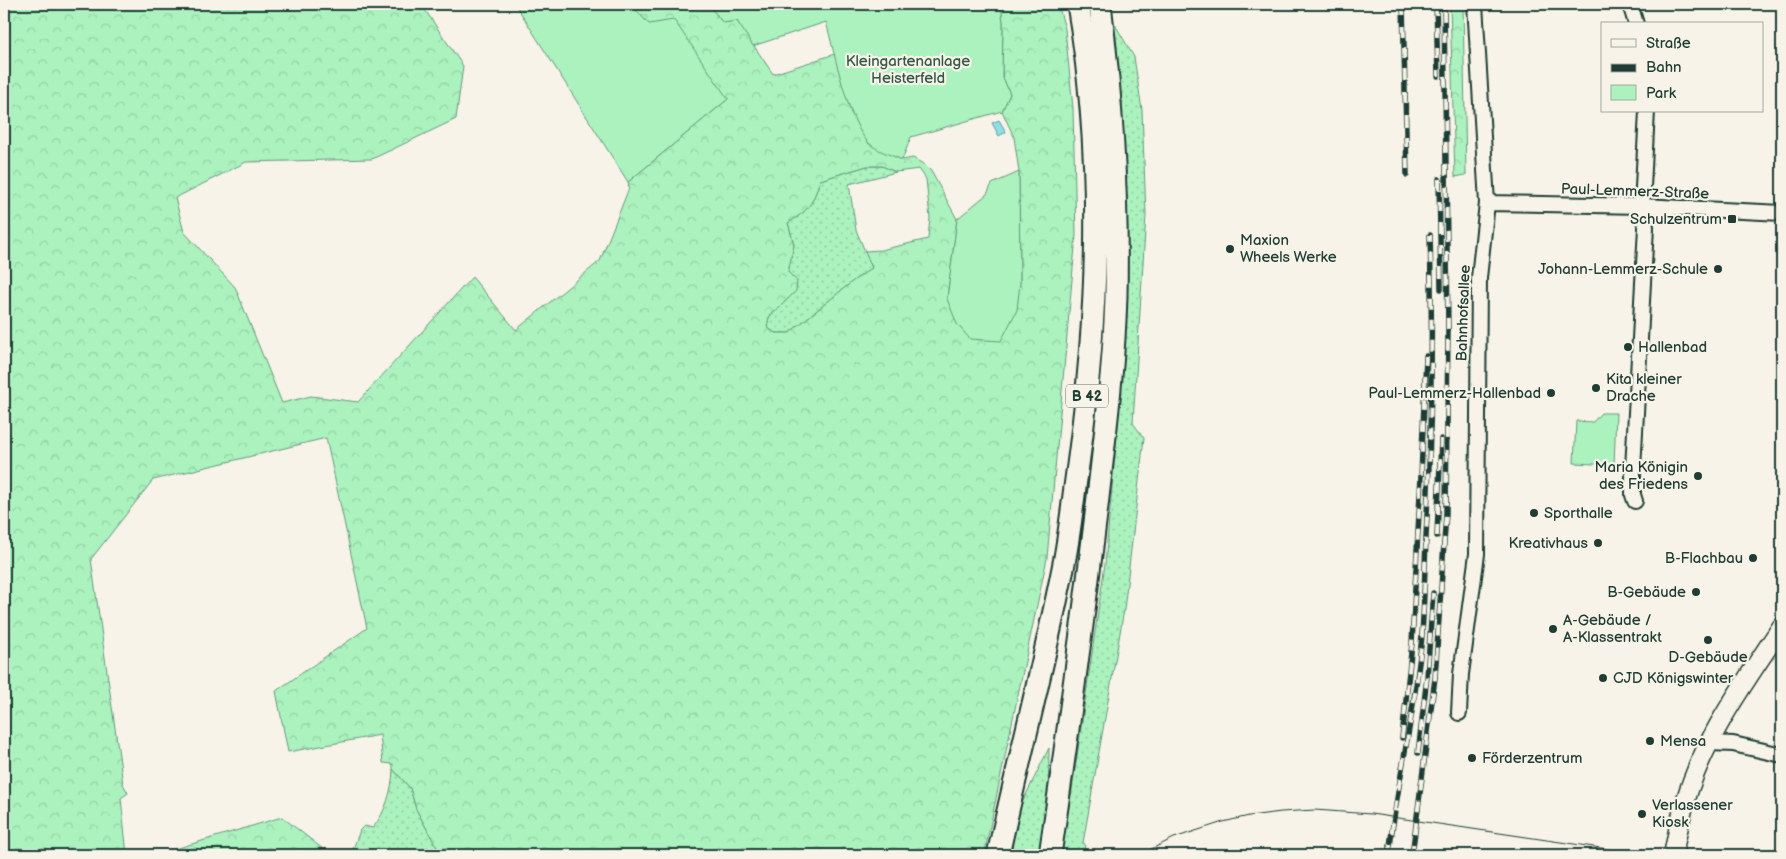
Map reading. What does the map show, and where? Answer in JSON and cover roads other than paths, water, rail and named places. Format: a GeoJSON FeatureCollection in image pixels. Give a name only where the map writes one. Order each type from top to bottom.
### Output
{"type":"FeatureCollection","features":[{"type":"Feature","properties":{"kind":"highway","name":"B 42"},"geometry":{"type":"LineString","coordinates":[[998,855],[1064,566],[1090,361],[1096,268],[1095,175],[1088,73],[1078,4]]}},
{"type":"Feature","properties":{"kind":"highway","name":"B 42"},"geometry":{"type":"LineString","coordinates":[[1050,855],[1082,637],[1109,404],[1113,350],[1116,297],[1116,190],[1109,83],[1100,4]]}},
{"type":"Feature","properties":{"kind":"main road"},"geometry":{"type":"LineString","coordinates":[[1674,848],[1686,798],[1710,743],[1736,696],[1782,626]]}},
{"type":"Feature","properties":{"kind":"street","name":"Bahnhofsallee"},"geometry":{"type":"LineString","coordinates":[[1459,713],[1461,674],[1477,554],[1479,278],[1487,202],[1475,4]]}},
{"type":"Feature","properties":{"kind":"street"},"geometry":{"type":"LineString","coordinates":[[1630,4],[1635,22]]}},
{"type":"Feature","properties":{"kind":"street"},"geometry":{"type":"LineString","coordinates":[[1635,500],[1633,495],[1633,469],[1646,227],[1642,206],[1647,112]]}},
{"type":"Feature","properties":{"kind":"street","name":"Paul-Lemmerz-Straße"},"geometry":{"type":"LineString","coordinates":[[1487,202],[1642,206],[1782,213]]}},
{"type":"Feature","properties":{"kind":"street"},"geometry":{"type":"LineString","coordinates":[[1710,743],[1733,744],[1782,755]]}},
{"type":"Feature","properties":{"kind":"water"},"geometry":{"type":"Polygon","coordinates":[[[999,120],[1006,132],[999,136],[992,123],[999,120]]]}},
{"type":"Feature","properties":{"kind":"tram line"},"geometry":{"type":"LineString","coordinates":[[1139,855],[1174,838],[1223,822],[1249,816],[1315,810],[1371,814],[1648,855]]}},
{"type":"Feature","properties":{"kind":"railway"},"geometry":{"type":"LineString","coordinates":[[1403,4],[1407,175]]}},
{"type":"Feature","properties":{"kind":"railway"},"geometry":{"type":"LineString","coordinates":[[1436,4],[1438,76]]}},
{"type":"Feature","properties":{"kind":"railway"},"geometry":{"type":"LineString","coordinates":[[1412,855],[1435,678],[1446,513],[1448,329],[1444,4]]}},
{"type":"Feature","properties":{"kind":"railway"},"geometry":{"type":"LineString","coordinates":[[1439,179],[1441,289]]}},
{"type":"Feature","properties":{"kind":"railway"},"geometry":{"type":"LineString","coordinates":[[1389,855],[1422,635],[1430,424],[1430,235]]}},
{"type":"Feature","properties":{"kind":"railway"},"geometry":{"type":"LineString","coordinates":[[1402,738],[1412,643],[1426,356]]}},
{"type":"Feature","properties":{"kind":"railway"},"geometry":{"type":"LineString","coordinates":[[1437,536],[1441,439]]}},
{"type":"Feature","properties":{"kind":"railway"},"geometry":{"type":"LineString","coordinates":[[1418,753],[1427,677],[1433,593]]}},
{"type":"Feature","properties":{"kind":"place","name":"Schulzentrum"},"geometry":{"type":"Point","coordinates":[1732,219]}},
{"type":"Feature","properties":{"kind":"place","name":"Maxion Wheels Werke"},"geometry":{"type":"Point","coordinates":[1230,249]}},
{"type":"Feature","properties":{"kind":"place","name":"Johann-Lemmerz-Schule"},"geometry":{"type":"Point","coordinates":[1718,269]}},
{"type":"Feature","properties":{"kind":"place","name":"Hallenbad"},"geometry":{"type":"Point","coordinates":[1628,347]}},
{"type":"Feature","properties":{"kind":"place","name":"Kita kleiner Drache"},"geometry":{"type":"Point","coordinates":[1596,388]}},
{"type":"Feature","properties":{"kind":"place","name":"Paul-Lemmerz-Hallenbad"},"geometry":{"type":"Point","coordinates":[1551,393]}},
{"type":"Feature","properties":{"kind":"place","name":"Maria Königin des Friedens"},"geometry":{"type":"Point","coordinates":[1698,476]}},
{"type":"Feature","properties":{"kind":"place","name":"Sporthalle"},"geometry":{"type":"Point","coordinates":[1534,513]}},
{"type":"Feature","properties":{"kind":"place","name":"Kreativhaus"},"geometry":{"type":"Point","coordinates":[1598,543]}},
{"type":"Feature","properties":{"kind":"place","name":"B-Flachbau"},"geometry":{"type":"Point","coordinates":[1753,558]}},
{"type":"Feature","properties":{"kind":"place","name":"B-Gebäude"},"geometry":{"type":"Point","coordinates":[1696,592]}},
{"type":"Feature","properties":{"kind":"place","name":"A-Gebäude / A-Klassentrakt"},"geometry":{"type":"Point","coordinates":[1553,629]}},
{"type":"Feature","properties":{"kind":"place","name":"D-Gebäude"},"geometry":{"type":"Point","coordinates":[1708,640]}},
{"type":"Feature","properties":{"kind":"place","name":"CJD Königswinter"},"geometry":{"type":"Point","coordinates":[1603,678]}},
{"type":"Feature","properties":{"kind":"place","name":"Mensa"},"geometry":{"type":"Point","coordinates":[1650,741]}},
{"type":"Feature","properties":{"kind":"place","name":"Förderzentrum"},"geometry":{"type":"Point","coordinates":[1472,758]}},
{"type":"Feature","properties":{"kind":"place","name":"Verlassener Kiosk"},"geometry":{"type":"Point","coordinates":[1642,814]}},
{"type":"Feature","properties":{"kind":"park label","name":"Kleingartenanlage Heisterfeld"},"geometry":{"type":"Point","coordinates":[908,70]}}]}
